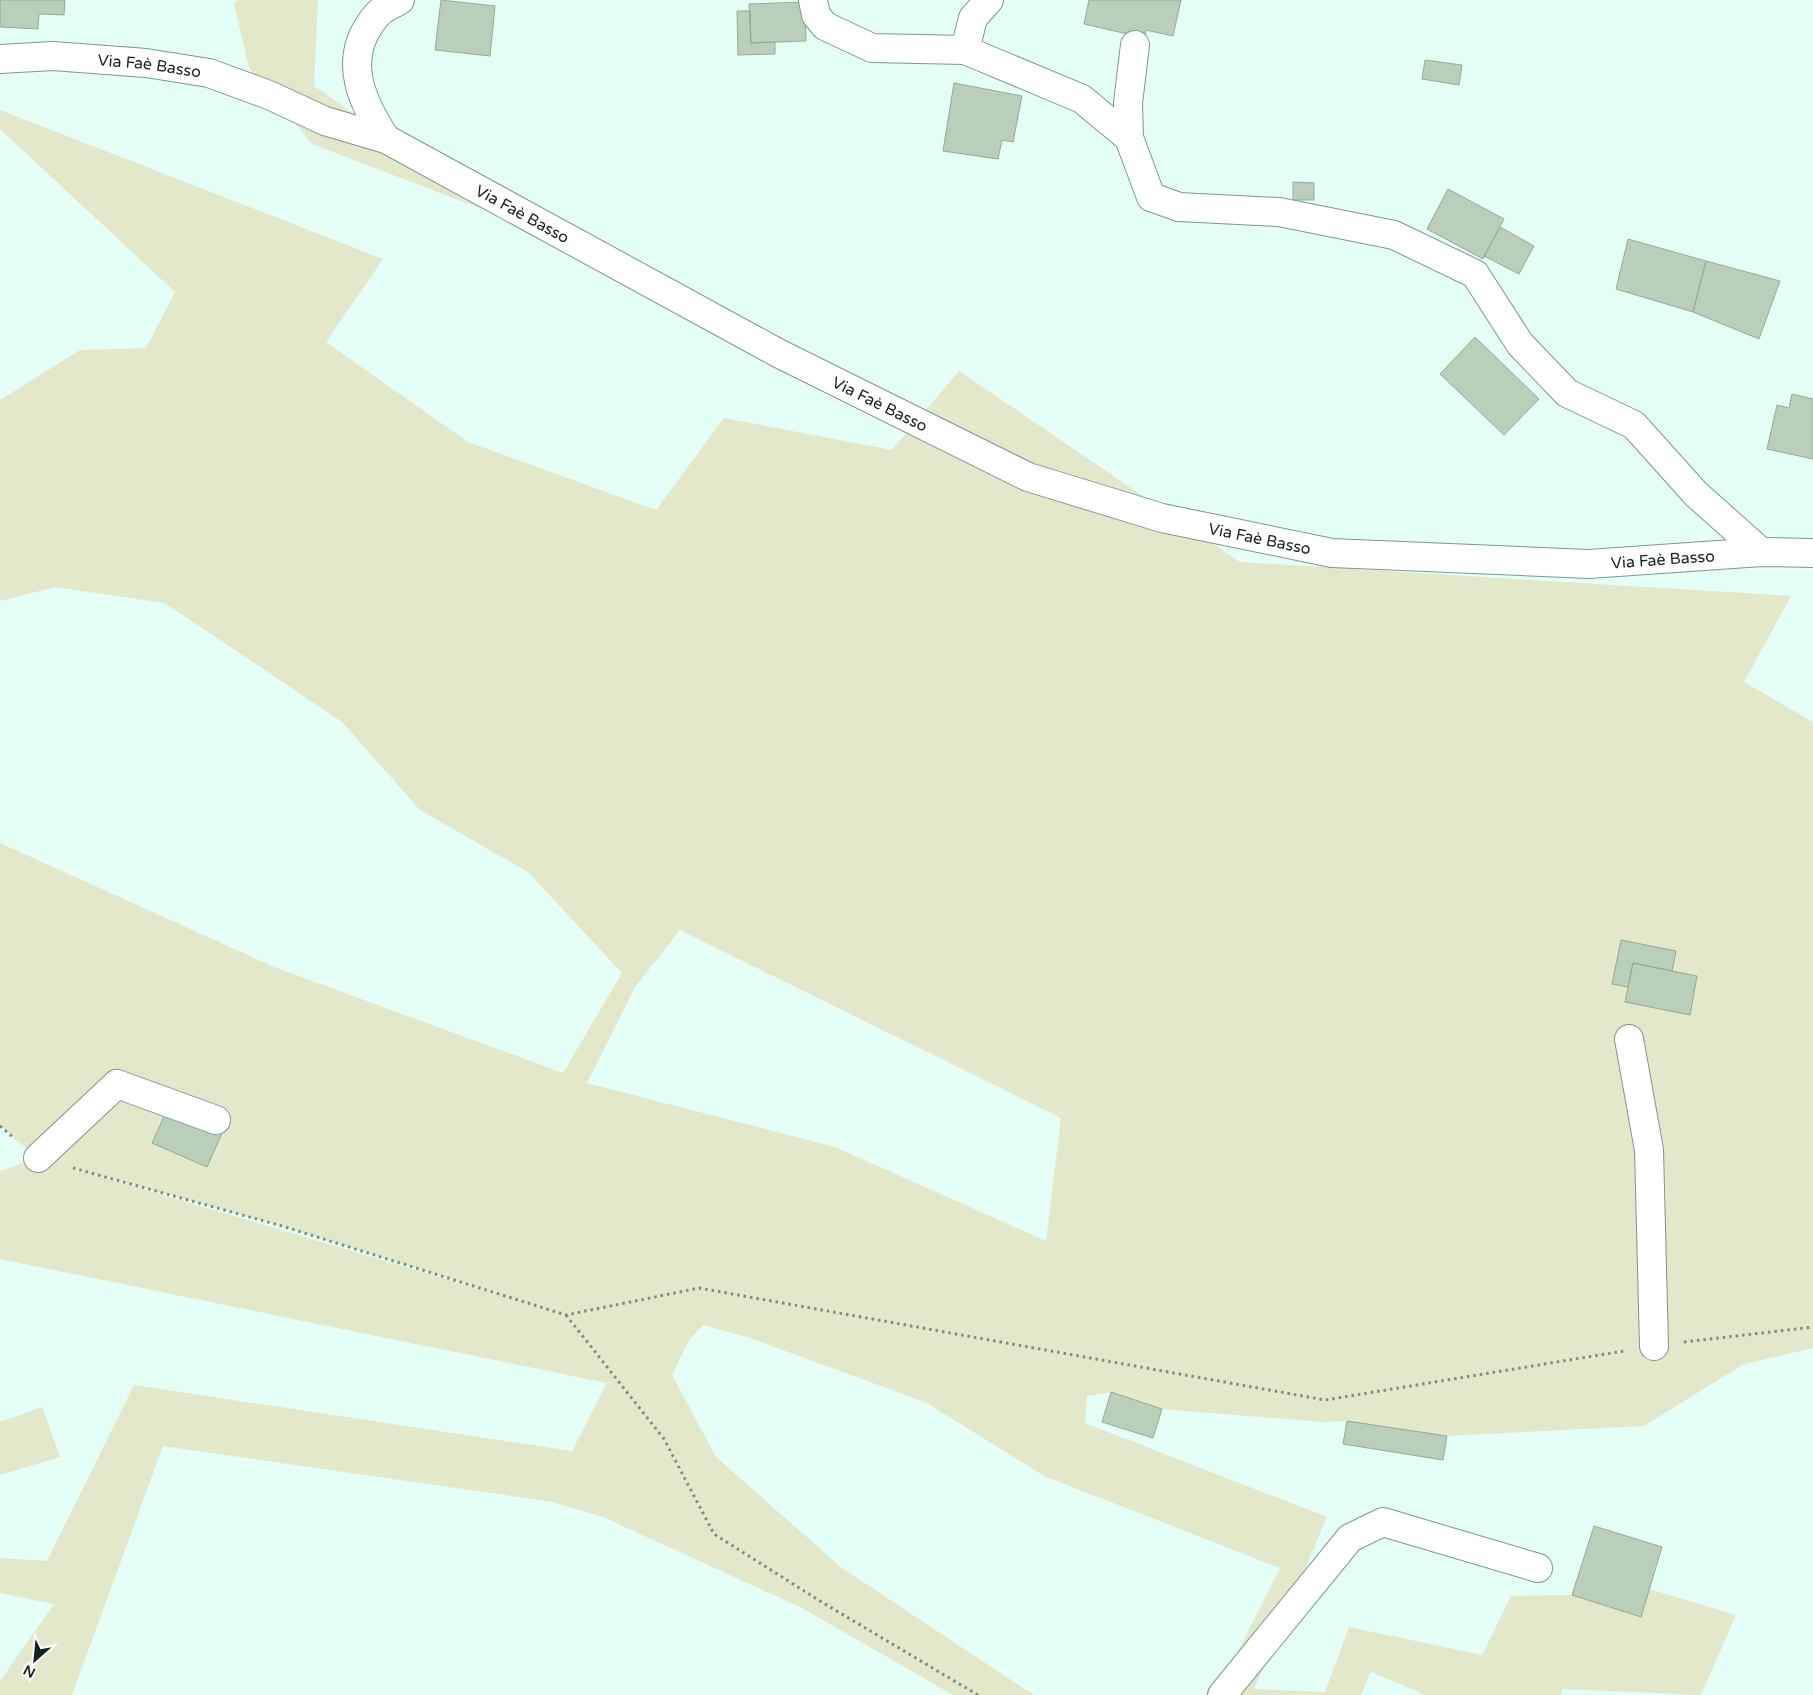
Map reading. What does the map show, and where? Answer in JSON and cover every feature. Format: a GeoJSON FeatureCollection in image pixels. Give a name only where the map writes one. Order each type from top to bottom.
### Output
{"type":"FeatureCollection","features":[{"type":"Feature","properties":{"kind":"street"},"geometry":{"type":"LineString","coordinates":[[386,140],[373,120],[362,93],[355,63],[361,38],[379,12],[400,0]]}},
{"type":"Feature","properties":{"kind":"street"},"geometry":{"type":"LineString","coordinates":[[813,0],[816,15],[825,26],[872,48],[965,50],[1082,98],[1129,138]]}},
{"type":"Feature","properties":{"kind":"street"},"geometry":{"type":"LineString","coordinates":[[965,50],[973,18],[989,0]]}},
{"type":"Feature","properties":{"kind":"street"},"geometry":{"type":"LineString","coordinates":[[1135,45],[1128,103],[1129,138],[1151,197],[1179,207],[1279,212],[1394,235],[1475,274],[1520,344],[1567,393],[1634,425],[1696,494],[1761,552]]}},
{"type":"Feature","properties":{"kind":"street","name":"Via Faè Basso"},"geometry":{"type":"LineString","coordinates":[[0,59],[53,56],[146,63],[209,72],[269,95],[325,121],[386,140],[778,353],[1028,477],[1152,515],[1332,553],[1589,564],[1761,552],[1813,553]]}},
{"type":"Feature","properties":{"kind":"street"},"geometry":{"type":"LineString","coordinates":[[1629,1040],[1649,1150],[1654,1346]]}},
{"type":"Feature","properties":{"kind":"street"},"geometry":{"type":"LineString","coordinates":[[38,1158],[117,1084],[216,1120]]}},
{"type":"Feature","properties":{"kind":"street"},"geometry":{"type":"LineString","coordinates":[[1222,1695],[1350,1538],[1383,1522],[1538,1568]]}},
{"type":"Feature","properties":{"kind":"path"},"geometry":{"type":"LineString","coordinates":[[0,1126],[38,1158],[282,1226],[566,1315],[699,1288],[1325,1400],[1654,1346],[1813,1327]]}},
{"type":"Feature","properties":{"kind":"path"},"geometry":{"type":"LineString","coordinates":[[566,1315],[664,1439],[714,1534],[820,1602],[978,1695]]}},
{"type":"Feature","properties":{"kind":"green space"},"geometry":{"type":"Polygon","coordinates":[[[237,0],[318,0],[314,86],[503,217],[312,144],[249,68],[234,4],[237,0]]]}},
{"type":"Feature","properties":{"kind":"green space"},"geometry":{"type":"Polygon","coordinates":[[[0,110],[383,259],[326,342],[468,442],[656,510],[724,418],[892,450],[959,371],[1240,562],[1791,596],[1744,682],[1813,722],[1813,1348],[1744,1364],[1644,1426],[1447,1436],[1347,1421],[1322,1422],[1162,1409],[1111,1392],[1087,1396],[1085,1423],[1327,1517],[1254,1689],[1325,1692],[1349,1627],[1482,1655],[1511,1596],[1572,1595],[1640,1617],[1649,1589],[1736,1615],[1701,1695],[1563,1689],[1561,1695],[1426,1695],[1371,1672],[1361,1695],[1216,1695],[1280,1568],[1044,1476],[925,1402],[747,1337],[703,1325],[689,1340],[672,1375],[716,1457],[842,1568],[1034,1695],[953,1695],[802,1608],[603,1517],[553,1502],[163,1446],[72,1695],[0,1695],[0,1681],[54,1604],[0,1593],[0,1558],[47,1561],[134,1385],[572,1451],[607,1383],[0,1259],[0,1171],[38,1158],[0,1126],[0,843],[274,967],[563,1073],[622,973],[528,872],[420,810],[342,722],[165,603],[55,587],[0,601],[0,400],[80,350],[146,348],[175,292],[0,129],[0,110]],[[680,930],[635,987],[587,1083],[835,1147],[1046,1241],[1061,1118],[680,930]],[[82,1171],[514,1299],[282,1226],[82,1171]]]}},
{"type":"Feature","properties":{"kind":"green space"},"geometry":{"type":"Polygon","coordinates":[[[42,1407],[60,1457],[0,1475],[0,1422],[42,1407]]]}},
{"type":"Feature","properties":{"kind":"building"},"geometry":{"type":"Polygon","coordinates":[[[0,0],[65,0],[64,15],[39,14],[38,29],[0,27],[0,0]]]}},
{"type":"Feature","properties":{"kind":"building"},"geometry":{"type":"Polygon","coordinates":[[[441,0],[495,6],[490,56],[435,50],[441,0]]]}},
{"type":"Feature","properties":{"kind":"building"},"geometry":{"type":"Polygon","coordinates":[[[1089,0],[1181,0],[1173,36],[1146,30],[1145,38],[1084,24],[1089,0]]]}},
{"type":"Feature","properties":{"kind":"building"},"geometry":{"type":"Polygon","coordinates":[[[805,2],[806,41],[751,43],[749,4],[805,2]]]}},
{"type":"Feature","properties":{"kind":"building"},"geometry":{"type":"Polygon","coordinates":[[[737,11],[750,11],[751,43],[775,42],[775,54],[738,55],[737,11]]]}},
{"type":"Feature","properties":{"kind":"building"},"geometry":{"type":"Polygon","coordinates":[[[1425,60],[1462,65],[1459,85],[1422,79],[1425,60]]]}},
{"type":"Feature","properties":{"kind":"building"},"geometry":{"type":"Polygon","coordinates":[[[954,83],[1022,96],[1013,142],[1002,140],[998,159],[943,151],[954,83]]]}},
{"type":"Feature","properties":{"kind":"building"},"geometry":{"type":"Polygon","coordinates":[[[1293,182],[1314,183],[1314,200],[1293,200],[1293,182]]]}},
{"type":"Feature","properties":{"kind":"building"},"geometry":{"type":"Polygon","coordinates":[[[1448,189],[1504,219],[1483,259],[1427,229],[1448,189]]]}},
{"type":"Feature","properties":{"kind":"building"},"geometry":{"type":"Polygon","coordinates":[[[1500,227],[1534,246],[1519,274],[1484,256],[1500,227]]]}},
{"type":"Feature","properties":{"kind":"building"},"geometry":{"type":"Polygon","coordinates":[[[1628,239],[1706,261],[1693,312],[1616,289],[1628,239]]]}},
{"type":"Feature","properties":{"kind":"building"},"geometry":{"type":"Polygon","coordinates":[[[1706,261],[1780,281],[1759,339],[1693,312],[1706,261]]]}},
{"type":"Feature","properties":{"kind":"building"},"geometry":{"type":"Polygon","coordinates":[[[1475,337],[1539,399],[1504,435],[1440,374],[1475,337]]]}},
{"type":"Feature","properties":{"kind":"building"},"geometry":{"type":"Polygon","coordinates":[[[1792,394],[1813,399],[1813,459],[1767,449],[1777,405],[1789,408],[1792,394]]]}},
{"type":"Feature","properties":{"kind":"building"},"geometry":{"type":"Polygon","coordinates":[[[1621,940],[1676,951],[1672,971],[1633,963],[1628,987],[1612,984],[1621,940]]]}},
{"type":"Feature","properties":{"kind":"building"},"geometry":{"type":"Polygon","coordinates":[[[1633,963],[1697,976],[1690,1015],[1625,1002],[1633,963]]]}},
{"type":"Feature","properties":{"kind":"building"},"geometry":{"type":"Polygon","coordinates":[[[168,1108],[222,1133],[207,1167],[152,1143],[168,1108]]]}},
{"type":"Feature","properties":{"kind":"building"},"geometry":{"type":"Polygon","coordinates":[[[1111,1392],[1162,1409],[1153,1438],[1102,1422],[1111,1392]]]}},
{"type":"Feature","properties":{"kind":"building"},"geometry":{"type":"Polygon","coordinates":[[[1347,1421],[1447,1436],[1443,1460],[1343,1444],[1347,1421]]]}},
{"type":"Feature","properties":{"kind":"building"},"geometry":{"type":"Polygon","coordinates":[[[1594,1526],[1662,1547],[1641,1617],[1572,1595],[1594,1526]]]}}]}
